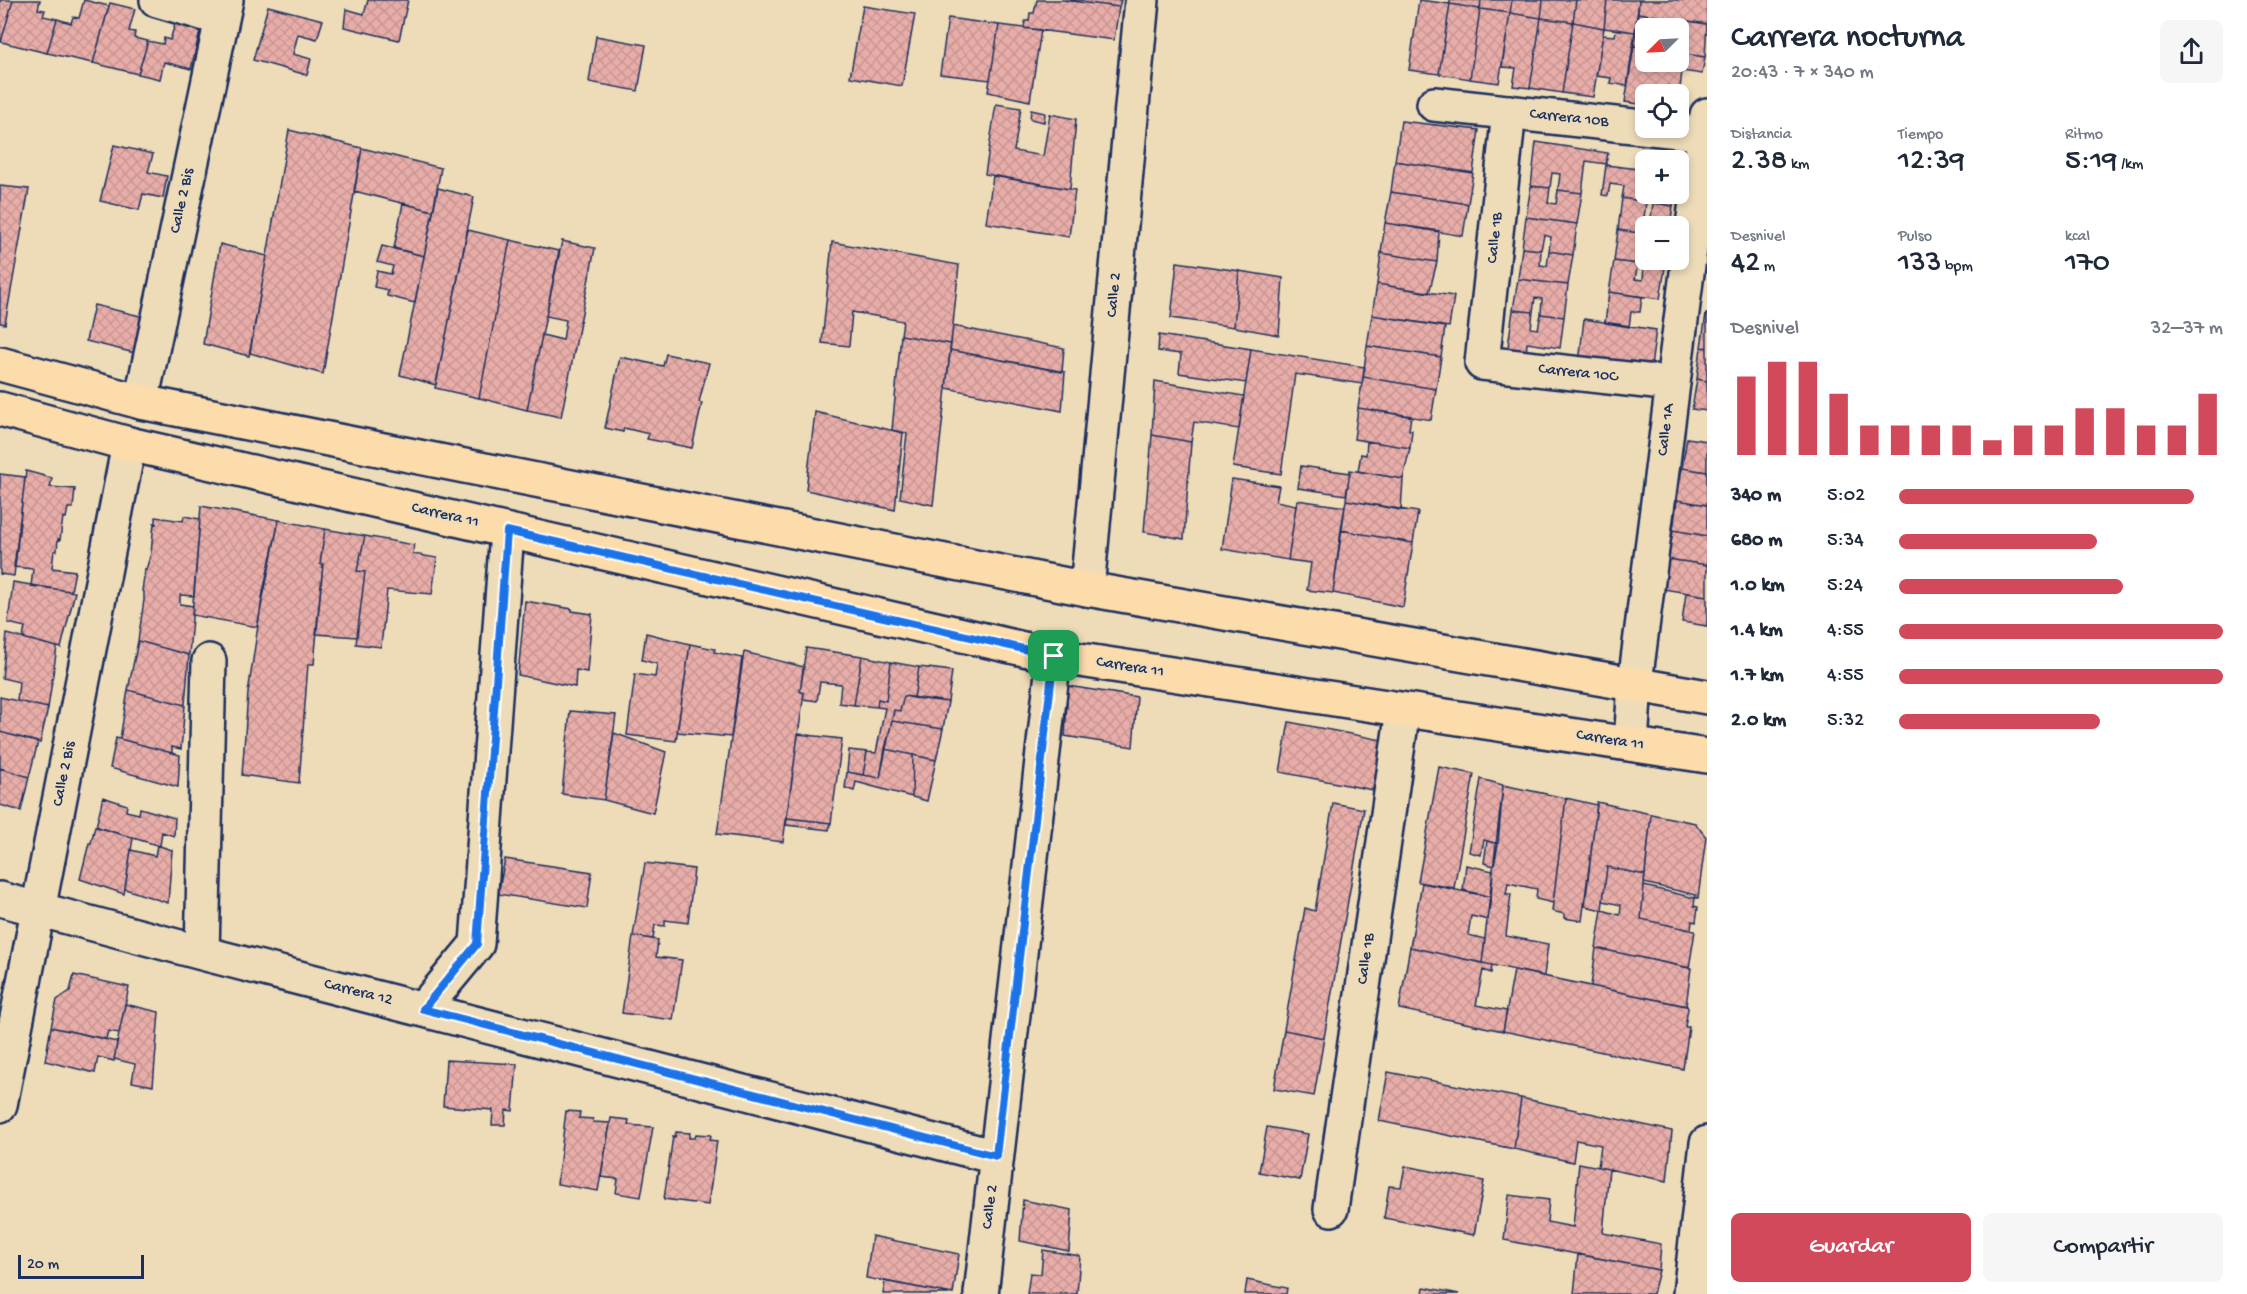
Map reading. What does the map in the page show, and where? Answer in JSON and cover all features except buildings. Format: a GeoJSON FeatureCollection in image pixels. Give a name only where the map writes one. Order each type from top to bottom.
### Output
{"type":"FeatureCollection","features":[{"type":"Feature","properties":{"kind":"main road"},"geometry":{"type":"LineString","coordinates":[[0,364],[141,402],[1087,589],[1707,697]]}},
{"type":"Feature","properties":{"kind":"main road","name":"Carrera 11"},"geometry":{"type":"LineString","coordinates":[[0,409],[129,444],[1054,656],[1707,756]]}},
{"type":"Feature","properties":{"kind":"street"},"geometry":{"type":"LineString","coordinates":[[157,0],[224,9]]}},
{"type":"Feature","properties":{"kind":"street","name":"Calle 2"},"geometry":{"type":"LineString","coordinates":[[1087,589],[1142,0]]}},
{"type":"Feature","properties":{"kind":"street","name":"Calle 2 Bis"},"geometry":{"type":"LineString","coordinates":[[141,402],[224,9]]}},
{"type":"Feature","properties":{"kind":"street","name":"Carrera 10B"},"geometry":{"type":"LineString","coordinates":[[1434,104],[1509,112],[1706,125]]}},
{"type":"Feature","properties":{"kind":"street","name":"Calle 1B"},"geometry":{"type":"LineString","coordinates":[[1482,363],[1509,112]]}},
{"type":"Feature","properties":{"kind":"street","name":"Calle 1A"},"geometry":{"type":"LineString","coordinates":[[1631,744],[1635,683],[1706,125]]}},
{"type":"Feature","properties":{"kind":"street","name":"Carrera 10C"},"geometry":{"type":"LineString","coordinates":[[1482,363],[1673,384]]}},
{"type":"Feature","properties":{"kind":"street","name":"Calle 2 Bis"},"geometry":{"type":"LineString","coordinates":[[0,1105],[129,444]]}},
{"type":"Feature","properties":{"kind":"street"},"geometry":{"type":"LineString","coordinates":[[423,1009],[477,944],[507,531]]}},
{"type":"Feature","properties":{"kind":"street","name":"Calle 2"},"geometry":{"type":"LineString","coordinates":[[981,1294],[1054,656]]}},
{"type":"Feature","properties":{"kind":"street"},"geometry":{"type":"LineString","coordinates":[[202,953],[209,662]]}},
{"type":"Feature","properties":{"kind":"street","name":"Calle 1B"},"geometry":{"type":"LineString","coordinates":[[1331,1209],[1403,710]]}},
{"type":"Feature","properties":{"kind":"street","name":"Carrera 12"},"geometry":{"type":"LineString","coordinates":[[0,898],[202,953],[996,1156]]}},
{"type":"Feature","properties":{"kind":"street"},"geometry":{"type":"LineString","coordinates":[[1690,1294],[1707,1143]]}},
{"type":"Feature","properties":{"kind":"route"},"geometry":{"type":"LineString","coordinates":[[507,531],[1054,656],[996,1156],[423,1009],[477,944],[507,531]]}}]}
